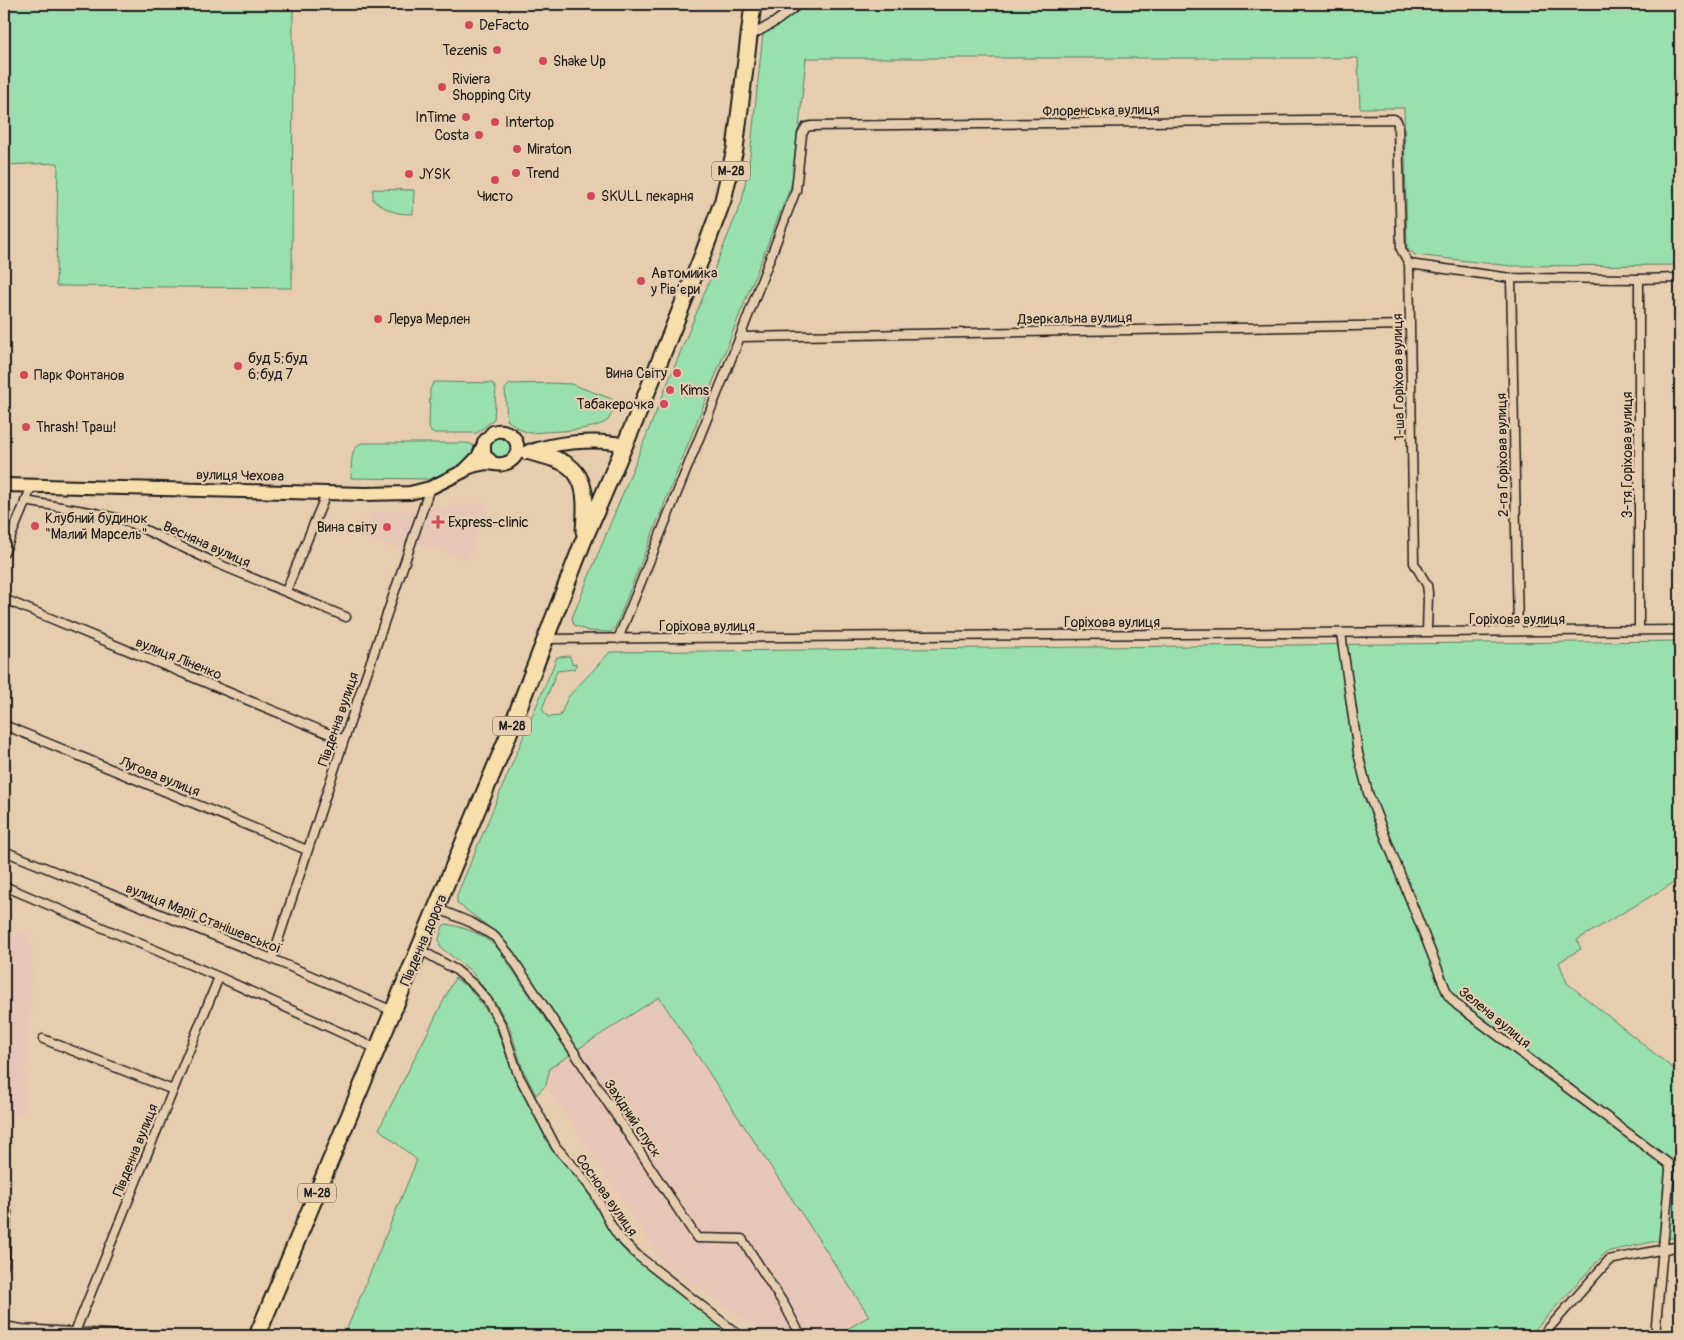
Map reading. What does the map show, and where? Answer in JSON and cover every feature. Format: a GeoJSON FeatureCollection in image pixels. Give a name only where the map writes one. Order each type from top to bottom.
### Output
{"type":"FeatureCollection","features":[{"type":"Feature","properties":{"kind":"highway","name":"М-28"},"geometry":{"type":"LineString","coordinates":[[583,542],[683,304],[723,200],[735,149],[753,4]]}},
{"type":"Feature","properties":{"kind":"highway"},"geometry":{"type":"LineString","coordinates":[[530,452],[561,462],[572,468],[578,476],[586,496],[583,542]]}},
{"type":"Feature","properties":{"kind":"highway","name":"Південна дорога"},"geometry":{"type":"LineString","coordinates":[[257,1336],[506,741],[583,542]]}},
{"type":"Feature","properties":{"kind":"main road"},"geometry":{"type":"LineString","coordinates":[[553,446],[530,452],[503,465],[494,464],[487,459],[483,446],[486,438],[497,431],[506,431],[532,444],[553,446],[606,442],[625,445]]}},
{"type":"Feature","properties":{"kind":"main road"},"geometry":{"type":"LineString","coordinates":[[511,461],[517,451],[517,443],[513,436]]}},
{"type":"Feature","properties":{"kind":"main road","name":"вулиця Чехова"},"geometry":{"type":"LineString","coordinates":[[4,485],[365,494],[410,493],[430,488],[464,472],[478,457],[483,446]]}},
{"type":"Feature","properties":{"kind":"main road","name":"вулиця Чехова"},"geometry":{"type":"LineString","coordinates":[[470,467],[494,464]]}},
{"type":"Feature","properties":{"kind":"street"},"geometry":{"type":"LineString","coordinates":[[750,36],[775,22],[799,4]]}},
{"type":"Feature","properties":{"kind":"street","name":"Флоренська вулиця"},"geometry":{"type":"LineString","coordinates":[[740,337],[796,190],[802,134],[806,127],[1397,120]]}},
{"type":"Feature","properties":{"kind":"street","name":"1-ша Горіхова вулиця"},"geometry":{"type":"LineString","coordinates":[[1397,120],[1402,249],[1409,264],[1414,563],[1427,586],[1427,632]]}},
{"type":"Feature","properties":{"kind":"street"},"geometry":{"type":"LineString","coordinates":[[1409,264],[1511,278],[1680,278]]}},
{"type":"Feature","properties":{"kind":"street","name":"2-га Горіхова вулиця"},"geometry":{"type":"LineString","coordinates":[[1511,278],[1518,631]]}},
{"type":"Feature","properties":{"kind":"street","name":"3-тя Горіхова вулиця"},"geometry":{"type":"LineString","coordinates":[[1639,279],[1639,630]]}},
{"type":"Feature","properties":{"kind":"street","name":"Дзеркальна вулиця"},"geometry":{"type":"LineString","coordinates":[[740,337],[1410,325]]}},
{"type":"Feature","properties":{"kind":"street"},"geometry":{"type":"LineString","coordinates":[[618,639],[740,337]]}},
{"type":"Feature","properties":{"kind":"street"},"geometry":{"type":"LineString","coordinates":[[4,552],[32,486]]}},
{"type":"Feature","properties":{"kind":"street","name":"Південна вулиця"},"geometry":{"type":"LineString","coordinates":[[272,959],[430,488]]}},
{"type":"Feature","properties":{"kind":"street"},"geometry":{"type":"LineString","coordinates":[[286,591],[327,492]]}},
{"type":"Feature","properties":{"kind":"street","name":"Весняна вулиця"},"geometry":{"type":"LineString","coordinates":[[25,501],[96,513],[124,520],[216,563],[346,617]]}},
{"type":"Feature","properties":{"kind":"street","name":"вулиця Ліненко"},"geometry":{"type":"LineString","coordinates":[[4,599],[344,740]]}},
{"type":"Feature","properties":{"kind":"street","name":"Горіхова вулиця"},"geometry":{"type":"LineString","coordinates":[[544,639],[1680,630]]}},
{"type":"Feature","properties":{"kind":"street","name":"Зелена вулиця"},"geometry":{"type":"LineString","coordinates":[[1341,633],[1358,753],[1368,794],[1448,996],[1457,1005],[1669,1164],[1655,1336]]}},
{"type":"Feature","properties":{"kind":"street","name":"Лугова вулиця"},"geometry":{"type":"LineString","coordinates":[[4,725],[307,850]]}},
{"type":"Feature","properties":{"kind":"street","name":"вулиця Марії Станішевської"},"geometry":{"type":"LineString","coordinates":[[4,851],[272,959],[393,1011]]}},
{"type":"Feature","properties":{"kind":"street"},"geometry":{"type":"LineString","coordinates":[[4,886],[219,977],[377,1049]]}},
{"type":"Feature","properties":{"kind":"street","name":"Західний спуск"},"geometry":{"type":"LineString","coordinates":[[436,908],[472,923],[495,937],[510,955],[697,1238],[742,1239],[801,1336]]}},
{"type":"Feature","properties":{"kind":"street","name":"Соснова вулиця"},"geometry":{"type":"LineString","coordinates":[[419,949],[456,970],[474,985],[487,1000],[502,1026],[518,1074],[556,1148],[581,1175],[619,1237],[637,1256],[740,1336]]}},
{"type":"Feature","properties":{"kind":"street","name":"Південна вулиця"},"geometry":{"type":"LineString","coordinates":[[75,1332],[219,977]]}},
{"type":"Feature","properties":{"kind":"street"},"geometry":{"type":"LineString","coordinates":[[43,1039],[173,1090]]}},
{"type":"Feature","properties":{"kind":"street"},"geometry":{"type":"LineString","coordinates":[[4,1205],[7,1212],[4,1266]]}},
{"type":"Feature","properties":{"kind":"street"},"geometry":{"type":"LineString","coordinates":[[1542,1336],[1608,1260],[1680,1246]]}},
{"type":"Feature","properties":{"kind":"street"},"geometry":{"type":"LineString","coordinates":[[4,1326],[22,1329],[139,1336]]}},
{"type":"Feature","properties":{"kind":"shaded area"},"geometry":{"type":"Polygon","coordinates":[[[489,503],[467,560],[406,539],[401,551],[362,536],[371,513],[489,503]]]}},
{"type":"Feature","properties":{"kind":"shaded area"},"geometry":{"type":"Polygon","coordinates":[[[26,930],[34,950],[23,1116],[12,1115],[10,1141],[4,1141],[4,940],[26,930]]]}},
{"type":"Feature","properties":{"kind":"shaded area"},"geometry":{"type":"Polygon","coordinates":[[[659,996],[869,1316],[836,1336],[769,1336],[665,1265],[546,1085],[550,1068],[659,996]]]}},
{"type":"Feature","properties":{"kind":"green space"},"geometry":{"type":"Polygon","coordinates":[[[4,4],[293,4],[292,288],[56,286],[58,163],[4,165],[4,4]]]}},
{"type":"Feature","properties":{"kind":"green space"},"geometry":{"type":"Polygon","coordinates":[[[808,4],[1680,4],[1680,265],[1511,266],[1415,255],[1407,249],[1404,108],[1360,108],[1358,58],[806,58],[794,178],[615,628],[611,632],[588,631],[574,625],[572,618],[742,201],[750,156],[763,33],[808,4]]]}},
{"type":"Feature","properties":{"kind":"green space"},"geometry":{"type":"Polygon","coordinates":[[[373,189],[414,190],[413,214],[396,212],[383,207],[373,200],[373,189]]]}},
{"type":"Feature","properties":{"kind":"green space"},"geometry":{"type":"Polygon","coordinates":[[[433,383],[492,383],[496,388],[494,419],[477,433],[432,433],[429,428],[430,389],[433,383]]]}},
{"type":"Feature","properties":{"kind":"green space"},"geometry":{"type":"Polygon","coordinates":[[[510,384],[571,384],[612,399],[615,406],[608,420],[602,424],[582,429],[530,433],[521,430],[507,420],[505,389],[510,384]]]}},
{"type":"Feature","properties":{"kind":"green space"},"geometry":{"type":"Polygon","coordinates":[[[498,433],[514,442],[508,459],[491,459],[487,441],[498,433]]]}},
{"type":"Feature","properties":{"kind":"green space"},"geometry":{"type":"Polygon","coordinates":[[[362,443],[467,443],[473,445],[475,452],[466,462],[453,470],[430,479],[351,478],[353,453],[358,445],[362,443]]]}},
{"type":"Feature","properties":{"kind":"green space"},"geometry":{"type":"Polygon","coordinates":[[[1680,641],[1680,879],[1577,940],[1581,949],[1559,962],[1567,983],[1680,1074],[1680,1236],[1606,1252],[1529,1336],[836,1336],[869,1316],[659,997],[578,1049],[499,935],[457,903],[457,895],[557,657],[570,656],[572,664],[576,663],[576,666],[574,669],[557,671],[542,709],[548,717],[560,716],[568,697],[610,652],[1680,641]]]}},
{"type":"Feature","properties":{"kind":"green space"},"geometry":{"type":"Polygon","coordinates":[[[446,924],[473,932],[497,947],[570,1055],[550,1068],[546,1085],[536,1095],[523,1070],[510,1028],[497,1005],[471,971],[440,947],[439,939],[443,926],[446,924]]]}},
{"type":"Feature","properties":{"kind":"green space"},"geometry":{"type":"Polygon","coordinates":[[[455,978],[470,989],[493,1019],[514,1076],[551,1148],[589,1189],[617,1236],[734,1334],[732,1336],[344,1336],[417,1160],[379,1129],[455,978]]]}},
{"type":"Feature","properties":{"kind":"place","name":"DeFacto"},"geometry":{"type":"Point","coordinates":[469,25]}},
{"type":"Feature","properties":{"kind":"place","name":"Tezenis"},"geometry":{"type":"Point","coordinates":[497,50]}},
{"type":"Feature","properties":{"kind":"place","name":"Shake Up"},"geometry":{"type":"Point","coordinates":[543,61]}},
{"type":"Feature","properties":{"kind":"place","name":"Riviera Shopping City"},"geometry":{"type":"Point","coordinates":[442,87]}},
{"type":"Feature","properties":{"kind":"place","name":"InTime"},"geometry":{"type":"Point","coordinates":[466,117]}},
{"type":"Feature","properties":{"kind":"place","name":"Intertop"},"geometry":{"type":"Point","coordinates":[495,122]}},
{"type":"Feature","properties":{"kind":"place","name":"Costa"},"geometry":{"type":"Point","coordinates":[479,135]}},
{"type":"Feature","properties":{"kind":"place","name":"Miraton"},"geometry":{"type":"Point","coordinates":[517,149]}},
{"type":"Feature","properties":{"kind":"place","name":"Trend"},"geometry":{"type":"Point","coordinates":[516,173]}},
{"type":"Feature","properties":{"kind":"place","name":"JYSK"},"geometry":{"type":"Point","coordinates":[409,174]}},
{"type":"Feature","properties":{"kind":"place","name":"Чисто"},"geometry":{"type":"Point","coordinates":[495,180]}},
{"type":"Feature","properties":{"kind":"place","name":"SKULL пекарня"},"geometry":{"type":"Point","coordinates":[591,196]}},
{"type":"Feature","properties":{"kind":"place","name":"Автомийка у Рівʼєри"},"geometry":{"type":"Point","coordinates":[641,281]}},
{"type":"Feature","properties":{"kind":"place","name":"Леруа Мерлен"},"geometry":{"type":"Point","coordinates":[378,319]}},
{"type":"Feature","properties":{"kind":"place","name":"буд 5;буд 6;буд 7"},"geometry":{"type":"Point","coordinates":[238,366]}},
{"type":"Feature","properties":{"kind":"place","name":"Вина Світу"},"geometry":{"type":"Point","coordinates":[677,373]}},
{"type":"Feature","properties":{"kind":"place","name":"Парк Фонтанов"},"geometry":{"type":"Point","coordinates":[24,375]}},
{"type":"Feature","properties":{"kind":"place","name":"Kims"},"geometry":{"type":"Point","coordinates":[670,390]}},
{"type":"Feature","properties":{"kind":"place","name":"Табакерочка"},"geometry":{"type":"Point","coordinates":[664,404]}},
{"type":"Feature","properties":{"kind":"place","name":"Thrash! Траш!"},"geometry":{"type":"Point","coordinates":[26,427]}},
{"type":"Feature","properties":{"kind":"place","name":"Express-clinic"},"geometry":{"type":"Point","coordinates":[438,522]}},
{"type":"Feature","properties":{"kind":"place","name":"Клубний будинок \"Малий Марсель\""},"geometry":{"type":"Point","coordinates":[35,526]}},
{"type":"Feature","properties":{"kind":"place","name":"Вина світу"},"geometry":{"type":"Point","coordinates":[387,527]}}]}
